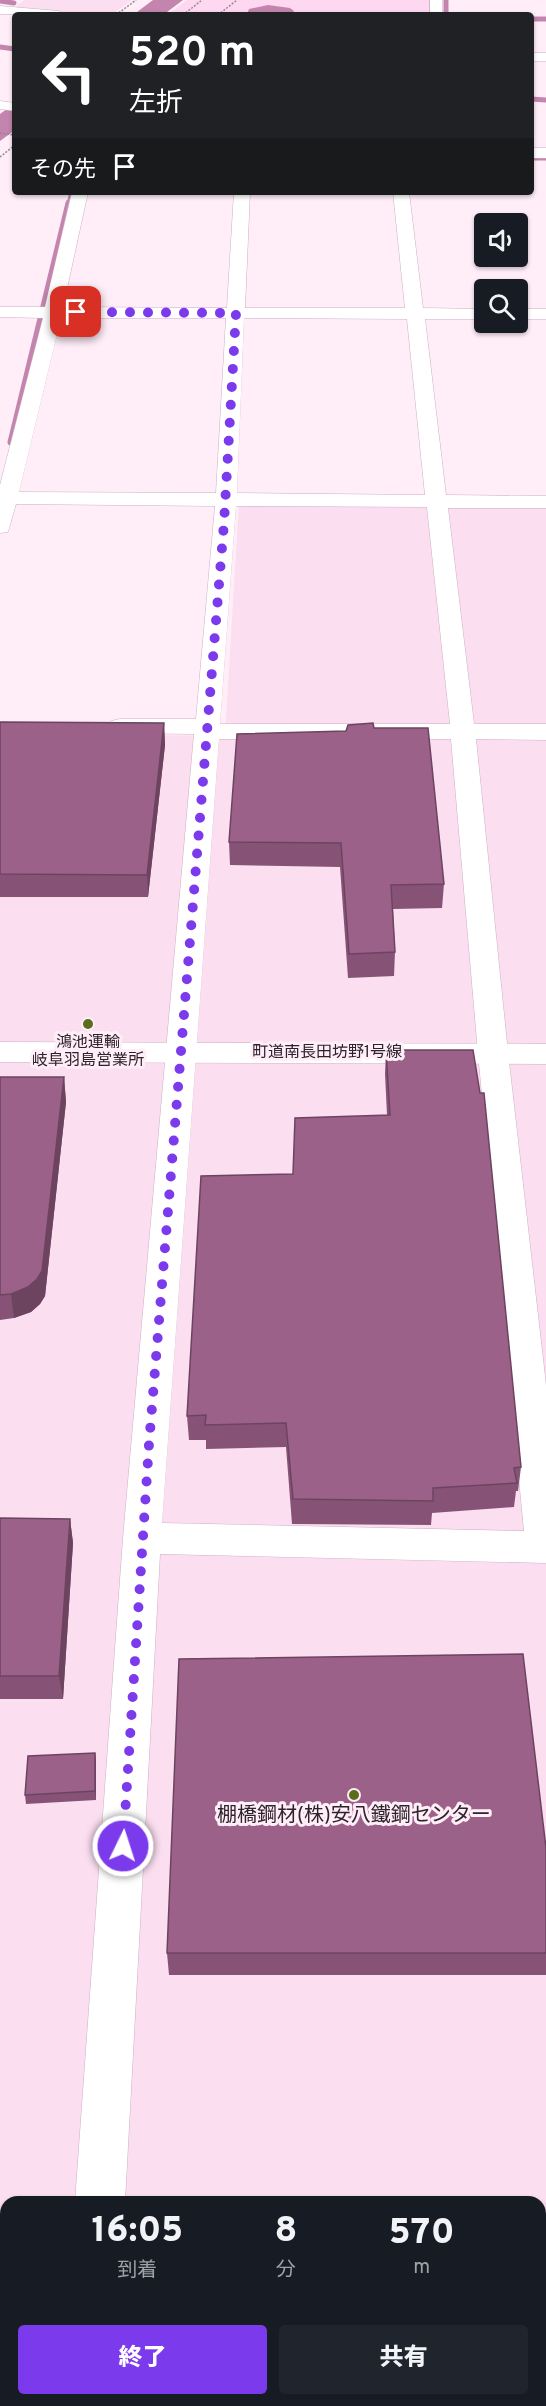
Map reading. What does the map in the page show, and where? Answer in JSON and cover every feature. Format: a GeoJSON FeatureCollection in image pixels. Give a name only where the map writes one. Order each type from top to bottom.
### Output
{"type":"FeatureCollection","features":[{"type":"Feature","properties":{"kind":"street"},"geometry":{"type":"LineString","coordinates":[[0,10],[24,12]]}},
{"type":"Feature","properties":{"kind":"street"},"geometry":{"type":"LineString","coordinates":[[0,527],[4,498],[53,312],[79,195]]}},
{"type":"Feature","properties":{"kind":"street"},"geometry":{"type":"LineString","coordinates":[[100,2196],[142,1538],[226,500],[242,195]]}},
{"type":"Feature","properties":{"kind":"street"},"geometry":{"type":"LineString","coordinates":[[142,1538],[546,1547],[493,1053],[463,733],[401,195]]}},
{"type":"Feature","properties":{"kind":"street"},"geometry":{"type":"LineString","coordinates":[[0,312],[474,314]]}},
{"type":"Feature","properties":{"kind":"street"},"geometry":{"type":"LineString","coordinates":[[528,314],[546,314]]}},
{"type":"Feature","properties":{"kind":"street"},"geometry":{"type":"LineString","coordinates":[[4,498],[546,501]]}},
{"type":"Feature","properties":{"kind":"street"},"geometry":{"type":"LineString","coordinates":[[92,726],[463,733],[546,732]]}},
{"type":"Feature","properties":{"kind":"street","name":"町道南長田坊野1号線"},"geometry":{"type":"LineString","coordinates":[[0,1052],[546,1054]]}},
{"type":"Feature","properties":{"kind":"path"},"geometry":{"type":"LineString","coordinates":[[120,12],[136,0]]}},
{"type":"Feature","properties":{"kind":"path"},"geometry":{"type":"LineString","coordinates":[[187,12],[202,0]]}},
{"type":"Feature","properties":{"kind":"path"},"geometry":{"type":"LineString","coordinates":[[222,12],[237,0]]}},
{"type":"Feature","properties":{"kind":"path"},"geometry":{"type":"LineString","coordinates":[[0,157],[12,147]]}},
{"type":"Feature","properties":{"kind":"shaded area"},"geometry":{"type":"Polygon","coordinates":[[[25,0],[132,0],[115,12],[46,12],[12,9],[25,0]]]}},
{"type":"Feature","properties":{"kind":"shaded area"},"geometry":{"type":"Polygon","coordinates":[[[153,0],[183,0],[167,12],[137,12],[153,0]]]}},
{"type":"Feature","properties":{"kind":"shaded area"},"geometry":{"type":"Polygon","coordinates":[[[187,0],[431,0],[431,12],[171,12],[187,0]]]}},
{"type":"Feature","properties":{"kind":"shaded area"},"geometry":{"type":"Polygon","coordinates":[[[268,5],[290,8],[294,11],[248,12],[249,9],[268,5]]]}},
{"type":"Feature","properties":{"kind":"shaded area"},"geometry":{"type":"Polygon","coordinates":[[[12,105],[12,132],[0,141],[0,114],[12,105]]]}},
{"type":"Feature","properties":{"kind":"shaded area"},"geometry":{"type":"Polygon","coordinates":[[[239,504],[546,507],[546,2196],[0,2196],[0,733],[225,736],[239,504]]]}},
{"type":"Feature","properties":{"kind":"building"},"geometry":{"type":"Polygon","coordinates":[[[0,722],[164,723],[147,875],[0,874],[0,722]]]}},
{"type":"Feature","properties":{"kind":"building"},"geometry":{"type":"Polygon","coordinates":[[[373,723],[374,728],[428,728],[444,884],[391,885],[395,952],[349,954],[341,843],[229,842],[237,734],[346,731],[348,725],[373,723]]]}},
{"type":"Feature","properties":{"kind":"building"},"geometry":{"type":"Polygon","coordinates":[[[386,1050],[473,1050],[480,1093],[484,1093],[521,1467],[514,1468],[517,1483],[433,1488],[433,1501],[293,1499],[286,1423],[205,1425],[206,1415],[187,1416],[201,1176],[293,1174],[295,1118],[390,1115],[386,1050]]]}},
{"type":"Feature","properties":{"kind":"building"},"geometry":{"type":"Polygon","coordinates":[[[0,1077],[64,1077],[42,1271],[28,1287],[11,1294],[0,1295],[0,1077]]]}},
{"type":"Feature","properties":{"kind":"building"},"geometry":{"type":"Polygon","coordinates":[[[0,1518],[70,1519],[59,1676],[0,1676],[0,1518]]]}},
{"type":"Feature","properties":{"kind":"building","name":"棚橋鋼材(株)安八鐵鋼センター"},"geometry":{"type":"Polygon","coordinates":[[[523,1654],[546,1848],[546,1953],[167,1953],[179,1659],[523,1654]]]}},
{"type":"Feature","properties":{"kind":"building"},"geometry":{"type":"Polygon","coordinates":[[[95,1753],[95,1791],[25,1795],[28,1756],[95,1753]]]}},
{"type":"Feature","properties":{"kind":"waterway"},"geometry":{"type":"LineString","coordinates":[[446,0],[446,12]]}},
{"type":"Feature","properties":{"kind":"waterway"},"geometry":{"type":"LineString","coordinates":[[0,1],[14,3]]}},
{"type":"Feature","properties":{"kind":"waterway"},"geometry":{"type":"LineString","coordinates":[[534,19],[546,19]]}},
{"type":"Feature","properties":{"kind":"waterway"},"geometry":{"type":"LineString","coordinates":[[0,47],[12,49]]}},
{"type":"Feature","properties":{"kind":"waterway"},"geometry":{"type":"LineString","coordinates":[[534,99],[546,100]]}},
{"type":"Feature","properties":{"kind":"waterway"},"geometry":{"type":"LineString","coordinates":[[534,158],[546,158]]}},
{"type":"Feature","properties":{"kind":"waterway"},"geometry":{"type":"LineString","coordinates":[[69,204],[71,195]]}},
{"type":"Feature","properties":{"kind":"waterway"},"geometry":{"type":"LineString","coordinates":[[11,442],[69,203]]}},
{"type":"Feature","properties":{"kind":"place","name":"鴻池運輸 岐阜羽島営業所"},"geometry":{"type":"Point","coordinates":[88,1024]}},
{"type":"Feature","properties":{"kind":"place","name":"棚橋鋼材(株)安八鐵鋼センター"},"geometry":{"type":"Point","coordinates":[354,1795]}},
{"type":"Feature","properties":{"kind":"route"},"geometry":{"type":"LineString","coordinates":[[76,312],[236,313],[224,523],[142,1538],[123,1846]]}}]}
